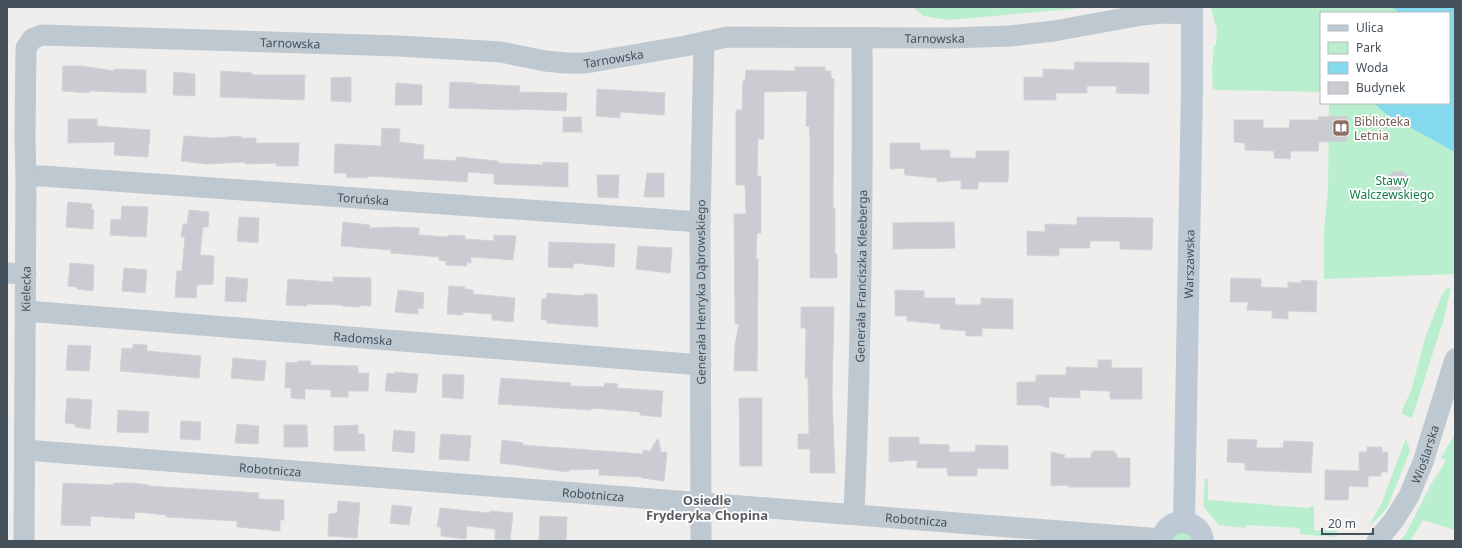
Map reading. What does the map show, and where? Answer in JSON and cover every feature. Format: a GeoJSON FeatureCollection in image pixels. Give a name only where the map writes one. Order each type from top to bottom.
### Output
{"type":"FeatureCollection","features":[{"type":"Feature","properties":{"kind":"street","name":"Tarnowska"},"geometry":{"type":"LineString","coordinates":[[32,39],[42,35],[399,46],[501,52],[544,61],[586,63],[733,36],[950,38],[1010,36],[1054,31],[1142,15],[1192,11]]}},
{"type":"Feature","properties":{"kind":"street","name":"Warszawska"},"geometry":{"type":"LineString","coordinates":[[1184,522],[1192,11]]}},
{"type":"Feature","properties":{"kind":"street","name":"Generała Franciszka Kleeberga"},"geometry":{"type":"LineString","coordinates":[[854,513],[859,417],[862,38]]}},
{"type":"Feature","properties":{"kind":"street","name":"Kielecka"},"geometry":{"type":"LineString","coordinates":[[24,541],[25,450],[16,414],[26,311],[16,274],[26,176],[16,137],[26,48],[32,39]]}},
{"type":"Feature","properties":{"kind":"street","name":"Generała Henryka Dąbrowskiego"},"geometry":{"type":"LineString","coordinates":[[701,541],[700,222],[704,42]]}},
{"type":"Feature","properties":{"kind":"street","name":"Toruńska"},"geometry":{"type":"LineString","coordinates":[[26,176],[50,176],[700,222]]}},
{"type":"Feature","properties":{"kind":"street","name":"Radomska"},"geometry":{"type":"LineString","coordinates":[[26,311],[700,366]]}},
{"type":"Feature","properties":{"kind":"street","name":"Wioślarska"},"geometry":{"type":"LineString","coordinates":[[1377,541],[1394,520],[1409,496],[1422,462],[1455,359]]}},
{"type":"Feature","properties":{"kind":"street","name":"Robotnicza"},"geometry":{"type":"LineString","coordinates":[[25,450],[701,503],[854,513],[1162,540]]}},
{"type":"Feature","properties":{"kind":"street"},"geometry":{"type":"LineString","coordinates":[[1162,540],[1167,529],[1171,525],[1184,522],[1196,526],[1200,531],[1203,541]]}},
{"type":"Feature","properties":{"kind":"green space"},"geometry":{"type":"Polygon","coordinates":[[[913,7],[1095,7],[949,20],[923,16],[913,7]]]}},
{"type":"Feature","properties":{"kind":"green space","name":"Stawy Walczewskiego"},"geometry":{"type":"Polygon","coordinates":[[[1211,7],[1455,7],[1455,274],[1324,279],[1324,231],[1328,189],[1329,104],[1450,104],[1450,12],[1320,12],[1320,92],[1213,90],[1212,71],[1217,27],[1215,25],[1211,7]]]}},
{"type":"Feature","properties":{"kind":"green space"},"geometry":{"type":"Polygon","coordinates":[[[1451,288],[1444,318],[1412,418],[1402,414],[1403,408],[1411,391],[1426,335],[1442,295],[1446,289],[1451,288]]]}},
{"type":"Feature","properties":{"kind":"green space"},"geometry":{"type":"Polygon","coordinates":[[[1455,434],[1455,530],[1423,520],[1410,541],[1399,541],[1405,535],[1434,479],[1446,460],[1441,458],[1455,434]]]}},
{"type":"Feature","properties":{"kind":"green space"},"geometry":{"type":"Polygon","coordinates":[[[1406,438],[1410,451],[1387,508],[1369,526],[1382,502],[1406,438]]]}},
{"type":"Feature","properties":{"kind":"green space"},"geometry":{"type":"Polygon","coordinates":[[[1205,479],[1208,479],[1208,500],[1308,508],[1314,505],[1314,530],[1338,531],[1333,537],[1300,534],[1300,528],[1246,525],[1245,528],[1219,525],[1203,505],[1205,479]]]}},
{"type":"Feature","properties":{"kind":"green space"},"geometry":{"type":"Polygon","coordinates":[[[1186,530],[1195,541],[1170,541],[1171,536],[1186,530]]]}},
{"type":"Feature","properties":{"kind":"water","name":"Stawy Walczewskiego"},"geometry":{"type":"Polygon","coordinates":[[[1399,7],[1455,7],[1455,152],[1386,114],[1375,104],[1450,104],[1450,12],[1396,12],[1399,7]]]}},
{"type":"Feature","properties":{"kind":"building"},"geometry":{"type":"Polygon","coordinates":[[[1074,62],[1149,63],[1149,94],[1116,93],[1117,86],[1087,86],[1087,93],[1056,93],[1056,100],[1024,100],[1024,77],[1043,77],[1043,69],[1075,70],[1074,62]]]}},
{"type":"Feature","properties":{"kind":"building"},"geometry":{"type":"Polygon","coordinates":[[[63,66],[82,66],[114,71],[114,69],[146,70],[146,93],[89,91],[89,93],[62,91],[63,66]]]}},
{"type":"Feature","properties":{"kind":"building"},"geometry":{"type":"Polygon","coordinates":[[[795,67],[825,67],[825,71],[831,71],[831,78],[834,79],[833,208],[835,208],[835,254],[837,254],[837,278],[810,278],[810,138],[809,126],[806,126],[807,91],[764,92],[764,139],[758,139],[757,176],[761,176],[761,233],[757,233],[756,259],[758,259],[757,371],[734,371],[735,345],[739,324],[735,324],[734,214],[746,214],[745,185],[736,185],[736,110],[742,110],[743,81],[745,81],[746,70],[795,71],[795,67]]]}},
{"type":"Feature","properties":{"kind":"building"},"geometry":{"type":"Polygon","coordinates":[[[221,71],[252,73],[252,75],[305,75],[304,100],[220,97],[221,71]]]}},
{"type":"Feature","properties":{"kind":"building"},"geometry":{"type":"Polygon","coordinates":[[[174,72],[195,74],[195,96],[173,95],[174,72]]]}},
{"type":"Feature","properties":{"kind":"building"},"geometry":{"type":"Polygon","coordinates":[[[351,77],[351,102],[331,101],[331,78],[351,77]]]}},
{"type":"Feature","properties":{"kind":"building"},"geometry":{"type":"Polygon","coordinates":[[[450,82],[520,86],[519,92],[567,93],[566,111],[449,108],[450,82]]]}},
{"type":"Feature","properties":{"kind":"building"},"geometry":{"type":"Polygon","coordinates":[[[396,83],[422,85],[422,105],[395,105],[396,83]]]}},
{"type":"Feature","properties":{"kind":"building"},"geometry":{"type":"Polygon","coordinates":[[[597,89],[665,93],[664,115],[620,112],[620,118],[596,116],[597,89]]]}},
{"type":"Feature","properties":{"kind":"building"},"geometry":{"type":"Polygon","coordinates":[[[1347,116],[1347,141],[1319,142],[1318,151],[1291,151],[1290,159],[1274,158],[1274,151],[1245,150],[1245,143],[1234,142],[1234,120],[1263,120],[1263,128],[1289,128],[1290,120],[1319,120],[1318,117],[1347,116]]]}},
{"type":"Feature","properties":{"kind":"building"},"geometry":{"type":"Polygon","coordinates":[[[563,117],[581,117],[582,132],[563,132],[563,117]]]}},
{"type":"Feature","properties":{"kind":"building"},"geometry":{"type":"Polygon","coordinates":[[[68,119],[97,119],[97,126],[150,130],[148,157],[114,155],[115,142],[68,143],[68,119]]]}},
{"type":"Feature","properties":{"kind":"building"},"geometry":{"type":"Polygon","coordinates":[[[382,128],[400,129],[399,142],[424,145],[423,159],[456,161],[457,157],[498,161],[498,163],[543,165],[543,162],[568,163],[568,187],[494,184],[494,174],[468,172],[467,182],[368,176],[368,178],[346,177],[347,173],[334,173],[335,144],[381,146],[382,128]]]}},
{"type":"Feature","properties":{"kind":"building"},"geometry":{"type":"Polygon","coordinates":[[[184,136],[214,138],[241,136],[241,138],[256,138],[256,143],[299,143],[298,166],[276,166],[276,163],[245,164],[245,162],[208,164],[181,161],[184,136]]]}},
{"type":"Feature","properties":{"kind":"building"},"geometry":{"type":"Polygon","coordinates":[[[890,143],[920,143],[920,150],[950,150],[950,158],[976,158],[976,151],[1009,151],[1008,182],[978,182],[978,189],[961,189],[961,180],[937,182],[937,178],[905,175],[904,168],[890,169],[890,143]]]}},
{"type":"Feature","properties":{"kind":"building"},"geometry":{"type":"Polygon","coordinates":[[[1398,171],[1402,172],[1408,178],[1408,186],[1402,192],[1398,193],[1394,192],[1388,186],[1387,182],[1388,178],[1394,172],[1398,171]]]}},
{"type":"Feature","properties":{"kind":"building"},"geometry":{"type":"Polygon","coordinates":[[[647,173],[664,173],[664,197],[644,197],[647,173]]]}},
{"type":"Feature","properties":{"kind":"building"},"geometry":{"type":"Polygon","coordinates":[[[597,175],[619,175],[618,198],[598,197],[597,175]]]}},
{"type":"Feature","properties":{"kind":"building"},"geometry":{"type":"Polygon","coordinates":[[[68,202],[92,204],[91,209],[94,210],[93,229],[66,227],[68,202]]]}},
{"type":"Feature","properties":{"kind":"building"},"geometry":{"type":"Polygon","coordinates":[[[122,206],[148,207],[146,237],[110,235],[111,219],[121,220],[122,206]]]}},
{"type":"Feature","properties":{"kind":"building"},"geometry":{"type":"Polygon","coordinates":[[[189,210],[209,212],[208,227],[203,227],[200,255],[214,256],[213,284],[197,285],[196,298],[175,297],[177,271],[182,271],[185,237],[181,237],[183,224],[187,224],[189,210]]]}},
{"type":"Feature","properties":{"kind":"building"},"geometry":{"type":"Polygon","coordinates":[[[239,217],[259,218],[258,243],[237,241],[239,217]]]}},
{"type":"Feature","properties":{"kind":"building"},"geometry":{"type":"Polygon","coordinates":[[[1077,217],[1153,218],[1152,250],[1120,249],[1120,241],[1090,241],[1090,248],[1059,248],[1059,256],[1027,255],[1027,231],[1045,232],[1045,224],[1077,225],[1077,217]]]}},
{"type":"Feature","properties":{"kind":"building"},"geometry":{"type":"Polygon","coordinates":[[[343,222],[370,225],[369,228],[419,228],[419,235],[448,237],[448,235],[465,236],[465,239],[494,241],[494,235],[516,236],[513,260],[471,257],[471,263],[467,262],[467,266],[446,265],[446,261],[439,260],[439,257],[391,253],[391,250],[341,246],[343,222]]]}},
{"type":"Feature","properties":{"kind":"building"},"geometry":{"type":"Polygon","coordinates":[[[954,222],[955,248],[893,249],[893,223],[954,222]]]}},
{"type":"Feature","properties":{"kind":"building"},"geometry":{"type":"Polygon","coordinates":[[[549,242],[615,244],[614,267],[574,263],[573,268],[548,267],[549,242]]]}},
{"type":"Feature","properties":{"kind":"building"},"geometry":{"type":"Polygon","coordinates":[[[638,246],[672,248],[670,273],[636,269],[638,246]]]}},
{"type":"Feature","properties":{"kind":"building"},"geometry":{"type":"Polygon","coordinates":[[[70,263],[94,265],[93,291],[68,286],[70,263]]]}},
{"type":"Feature","properties":{"kind":"building"},"geometry":{"type":"Polygon","coordinates":[[[124,268],[147,270],[145,293],[122,291],[124,268]]]}},
{"type":"Feature","properties":{"kind":"building"},"geometry":{"type":"Polygon","coordinates":[[[226,277],[248,279],[246,302],[225,301],[226,277]]]}},
{"type":"Feature","properties":{"kind":"building"},"geometry":{"type":"Polygon","coordinates":[[[333,277],[371,278],[371,306],[359,305],[360,307],[307,304],[307,306],[286,305],[288,279],[333,282],[333,277]]]}},
{"type":"Feature","properties":{"kind":"building"},"geometry":{"type":"Polygon","coordinates":[[[1231,278],[1261,279],[1261,287],[1288,288],[1288,282],[1301,283],[1301,280],[1317,281],[1316,312],[1288,311],[1288,319],[1272,318],[1272,311],[1247,310],[1248,302],[1230,302],[1231,278]]]}},
{"type":"Feature","properties":{"kind":"building"},"geometry":{"type":"Polygon","coordinates":[[[449,286],[465,287],[465,289],[473,290],[473,294],[515,298],[513,322],[492,320],[492,314],[463,312],[463,315],[447,314],[449,286]]]}},
{"type":"Feature","properties":{"kind":"building"},"geometry":{"type":"Polygon","coordinates":[[[398,290],[424,293],[423,309],[418,308],[418,314],[395,312],[398,290]]]}},
{"type":"Feature","properties":{"kind":"building"},"geometry":{"type":"Polygon","coordinates":[[[895,290],[924,291],[924,298],[955,298],[955,305],[981,305],[981,298],[1013,299],[1013,329],[982,328],[982,336],[966,336],[966,331],[941,329],[940,324],[907,321],[907,316],[895,316],[895,290]]]}},
{"type":"Feature","properties":{"kind":"building"},"geometry":{"type":"Polygon","coordinates":[[[547,293],[584,296],[584,294],[597,294],[598,327],[546,323],[547,320],[541,319],[542,299],[546,299],[547,293]]]}},
{"type":"Feature","properties":{"kind":"building"},"geometry":{"type":"Polygon","coordinates":[[[801,307],[834,307],[832,396],[835,473],[810,473],[810,449],[798,449],[798,434],[809,434],[808,378],[805,378],[806,328],[801,328],[801,307]]]}},
{"type":"Feature","properties":{"kind":"building"},"geometry":{"type":"Polygon","coordinates":[[[133,344],[147,345],[147,351],[201,356],[199,378],[120,371],[122,348],[133,349],[133,344]]]}},
{"type":"Feature","properties":{"kind":"building"},"geometry":{"type":"Polygon","coordinates":[[[68,345],[91,346],[89,371],[66,370],[68,345]]]}},
{"type":"Feature","properties":{"kind":"building"},"geometry":{"type":"Polygon","coordinates":[[[233,358],[266,361],[264,381],[231,378],[233,358]]]}},
{"type":"Feature","properties":{"kind":"building"},"geometry":{"type":"Polygon","coordinates":[[[1098,360],[1112,360],[1111,368],[1142,368],[1142,399],[1110,399],[1110,391],[1080,390],[1080,398],[1049,397],[1049,408],[1039,405],[1017,405],[1017,382],[1036,382],[1036,375],[1066,375],[1066,367],[1098,368],[1098,360]]]}},
{"type":"Feature","properties":{"kind":"building"},"geometry":{"type":"Polygon","coordinates":[[[298,361],[311,361],[310,365],[358,366],[358,373],[369,373],[368,391],[348,391],[348,397],[331,397],[331,390],[305,389],[305,399],[291,398],[291,388],[285,388],[286,362],[297,363],[298,361]]]}},
{"type":"Feature","properties":{"kind":"building"},"geometry":{"type":"Polygon","coordinates":[[[395,372],[418,374],[416,393],[385,391],[387,373],[395,374],[395,372]]]}},
{"type":"Feature","properties":{"kind":"building"},"geometry":{"type":"Polygon","coordinates":[[[443,374],[464,375],[463,399],[442,397],[443,374]]]}},
{"type":"Feature","properties":{"kind":"building"},"geometry":{"type":"Polygon","coordinates":[[[501,378],[571,383],[570,386],[604,387],[605,383],[618,384],[617,388],[663,391],[661,417],[640,415],[640,412],[591,408],[591,410],[498,404],[501,378]]]}},
{"type":"Feature","properties":{"kind":"building"},"geometry":{"type":"Polygon","coordinates":[[[67,398],[92,400],[90,429],[75,427],[75,424],[65,423],[67,398]]]}},
{"type":"Feature","properties":{"kind":"building"},"geometry":{"type":"Polygon","coordinates":[[[739,398],[762,398],[762,466],[740,466],[739,398]]]}},
{"type":"Feature","properties":{"kind":"building"},"geometry":{"type":"Polygon","coordinates":[[[118,410],[149,412],[148,433],[117,432],[118,410]]]}},
{"type":"Feature","properties":{"kind":"building"},"geometry":{"type":"Polygon","coordinates":[[[181,421],[201,422],[200,440],[180,439],[181,421]]]}},
{"type":"Feature","properties":{"kind":"building"},"geometry":{"type":"Polygon","coordinates":[[[237,424],[259,426],[258,444],[235,443],[237,424]]]}},
{"type":"Feature","properties":{"kind":"building"},"geometry":{"type":"Polygon","coordinates":[[[284,425],[307,425],[308,447],[284,447],[284,425]]]}},
{"type":"Feature","properties":{"kind":"building"},"geometry":{"type":"Polygon","coordinates":[[[358,425],[358,434],[364,434],[365,451],[334,451],[334,426],[358,425]]]}},
{"type":"Feature","properties":{"kind":"building"},"geometry":{"type":"Polygon","coordinates":[[[394,430],[415,432],[414,453],[392,451],[394,430]]]}},
{"type":"Feature","properties":{"kind":"building"},"geometry":{"type":"Polygon","coordinates":[[[441,434],[471,436],[469,461],[439,459],[441,434]]]}},
{"type":"Feature","properties":{"kind":"building"},"geometry":{"type":"Polygon","coordinates":[[[889,437],[919,437],[919,444],[949,445],[949,452],[975,452],[976,445],[1008,446],[1008,469],[977,468],[977,476],[948,476],[947,468],[917,468],[917,460],[889,462],[889,437]]]}},
{"type":"Feature","properties":{"kind":"building"},"geometry":{"type":"Polygon","coordinates":[[[658,438],[661,452],[667,452],[664,481],[642,477],[599,475],[599,469],[569,470],[568,472],[500,463],[502,440],[523,443],[522,445],[643,454],[643,450],[650,451],[658,438]]]}},
{"type":"Feature","properties":{"kind":"building"},"geometry":{"type":"Polygon","coordinates":[[[1228,439],[1257,440],[1256,448],[1283,448],[1284,441],[1313,442],[1311,473],[1245,470],[1245,463],[1227,462],[1228,439]]]}},
{"type":"Feature","properties":{"kind":"building"},"geometry":{"type":"Polygon","coordinates":[[[1367,447],[1382,447],[1382,452],[1388,452],[1387,472],[1381,472],[1381,476],[1368,476],[1368,487],[1349,486],[1348,500],[1325,500],[1325,470],[1359,471],[1359,452],[1367,452],[1367,447]]]}},
{"type":"Feature","properties":{"kind":"building"},"geometry":{"type":"Polygon","coordinates":[[[1093,451],[1115,451],[1117,458],[1130,458],[1130,487],[1068,487],[1068,485],[1051,486],[1051,452],[1065,455],[1064,458],[1091,458],[1091,453],[1093,453],[1093,451]]]}},
{"type":"Feature","properties":{"kind":"building"},"geometry":{"type":"Polygon","coordinates":[[[63,483],[113,485],[114,483],[131,483],[149,485],[148,486],[259,493],[258,499],[284,500],[284,520],[280,520],[280,531],[237,527],[237,521],[166,517],[167,515],[135,512],[134,519],[91,516],[90,526],[61,525],[63,483]]]}},
{"type":"Feature","properties":{"kind":"building"},"geometry":{"type":"Polygon","coordinates":[[[338,501],[360,503],[357,538],[328,536],[329,514],[337,513],[338,501]]]}},
{"type":"Feature","properties":{"kind":"building"},"geometry":{"type":"Polygon","coordinates":[[[392,505],[412,507],[409,525],[390,523],[392,505]]]}},
{"type":"Feature","properties":{"kind":"building"},"geometry":{"type":"Polygon","coordinates":[[[440,508],[490,513],[490,511],[513,513],[510,540],[495,539],[495,529],[467,526],[466,539],[441,536],[441,527],[437,527],[440,508]]]}},
{"type":"Feature","properties":{"kind":"building"},"geometry":{"type":"Polygon","coordinates":[[[540,516],[567,517],[566,541],[539,541],[540,516]]]}},
{"type":"Feature","properties":{"kind":"waterway"},"geometry":{"type":"LineString","coordinates":[[1395,7],[1408,12]]}},
{"type":"Feature","properties":{"kind":"place","name":"Biblioteka Letnia"},"geometry":{"type":"Point","coordinates":[1341,128]}},
{"type":"Feature","properties":{"kind":"district","name":"Osiedle Fryderyka Chopina"},"geometry":{"type":"Point","coordinates":[707,508]}}]}
